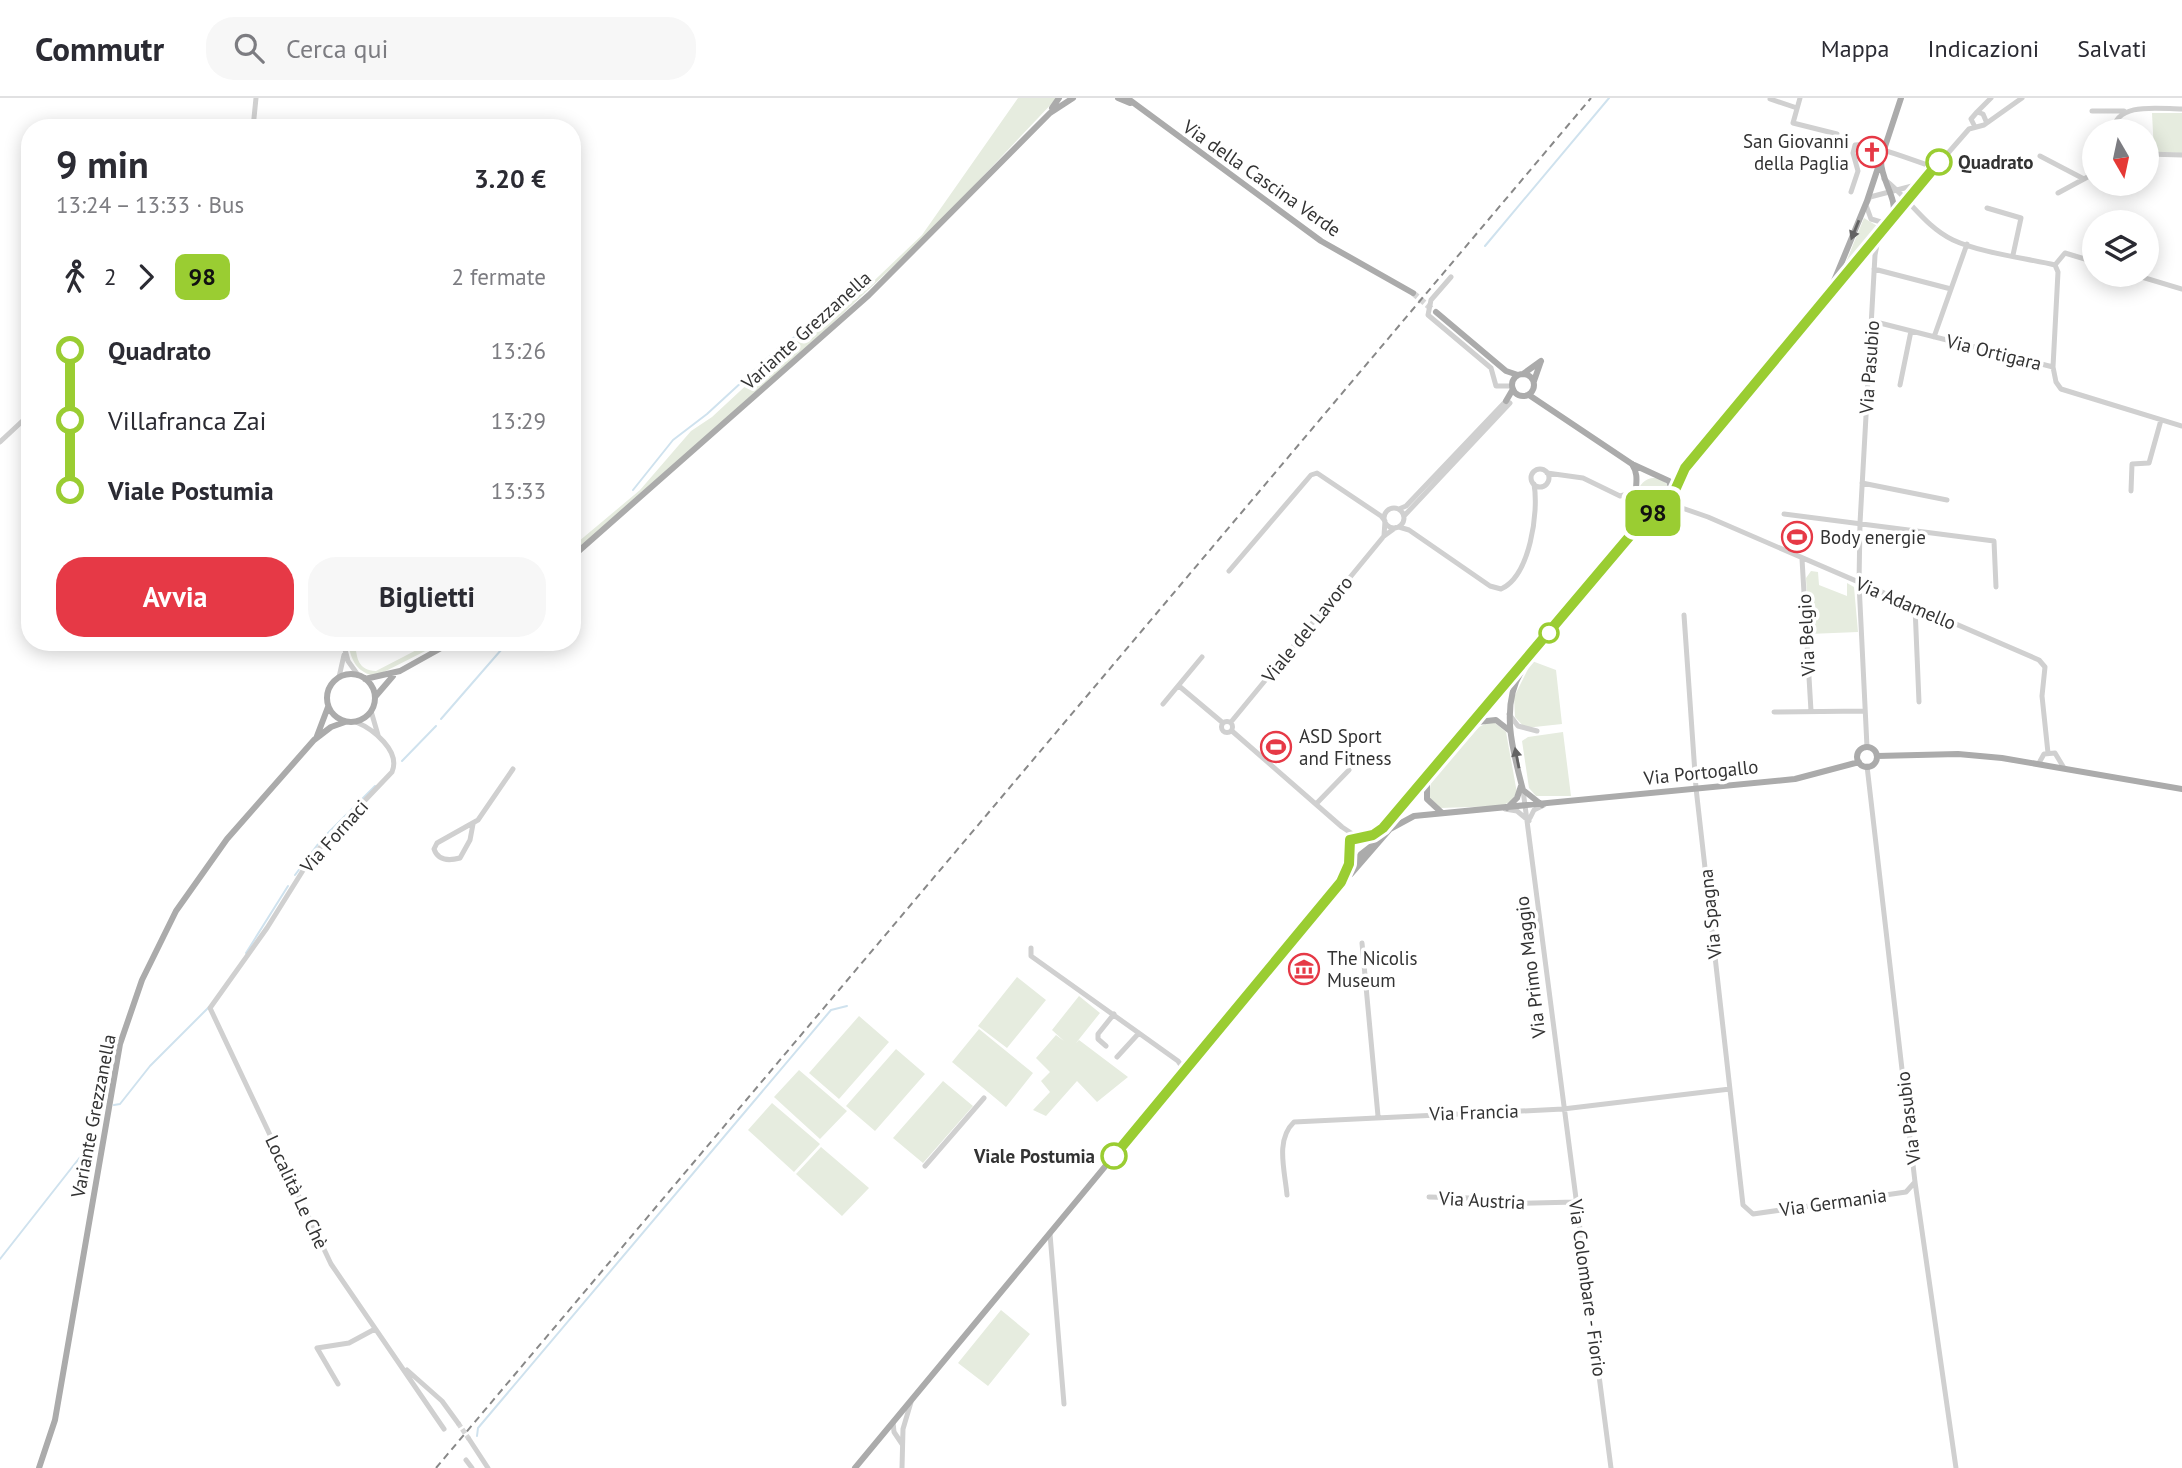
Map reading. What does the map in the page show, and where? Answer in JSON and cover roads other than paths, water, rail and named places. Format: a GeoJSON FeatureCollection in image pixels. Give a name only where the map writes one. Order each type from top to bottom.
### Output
{"type":"FeatureCollection","features":[{"type":"Feature","properties":{"kind":"main road","name":"Variante Grezzanella"},"geometry":{"type":"LineString","coordinates":[[1050,113],[1059,98]]}},
{"type":"Feature","properties":{"kind":"main road","name":"Variante Grezzanella"},"geometry":{"type":"LineString","coordinates":[[581,549],[869,295],[1050,113],[1073,98]]}},
{"type":"Feature","properties":{"kind":"main road"},"geometry":{"type":"LineString","coordinates":[[1118,98],[1132,104]]}},
{"type":"Feature","properties":{"kind":"main road"},"geometry":{"type":"LineString","coordinates":[[1127,98],[1132,104]]}},
{"type":"Feature","properties":{"kind":"main road"},"geometry":{"type":"LineString","coordinates":[[1826,298],[1867,201],[1901,98]]}},
{"type":"Feature","properties":{"kind":"main road","name":"Via della Cascina Verde"},"geometry":{"type":"LineString","coordinates":[[1132,104],[1321,241],[1413,293]]}},
{"type":"Feature","properties":{"kind":"main road"},"geometry":{"type":"LineString","coordinates":[[1843,260],[1847,268],[1871,250],[1891,219],[1894,205],[1883,178],[1881,161]]}},
{"type":"Feature","properties":{"kind":"main road"},"geometry":{"type":"LineString","coordinates":[[1341,882],[1349,864],[1349,846],[1359,837],[1373,835],[1383,828],[1635,530],[1654,513],[1667,508],[1685,468],[1856,262]]}},
{"type":"Feature","properties":{"kind":"main road"},"geometry":{"type":"LineString","coordinates":[[1436,312],[1506,371],[1520,396]]}},
{"type":"Feature","properties":{"kind":"main road"},"geometry":{"type":"LineString","coordinates":[[1508,402],[1512,386],[1521,374],[1541,361],[1529,395]]}},
{"type":"Feature","properties":{"kind":"main road"},"geometry":{"type":"LineString","coordinates":[[1506,371],[1527,375],[1542,402]]}},
{"type":"Feature","properties":{"kind":"main road"},"geometry":{"type":"LineString","coordinates":[[1508,402],[1529,395],[1651,474],[1664,477],[1685,468]]}},
{"type":"Feature","properties":{"kind":"main road"},"geometry":{"type":"LineString","coordinates":[[1632,464],[1637,472],[1638,484],[1635,492],[1639,506],[1635,530]]}},
{"type":"Feature","properties":{"kind":"main road"},"geometry":{"type":"LineString","coordinates":[[1638,484],[1651,474]]}},
{"type":"Feature","properties":{"kind":"main road"},"geometry":{"type":"LineString","coordinates":[[1664,477],[1674,491]]}},
{"type":"Feature","properties":{"kind":"main road"},"geometry":{"type":"LineString","coordinates":[[1639,506],[1654,513]]}},
{"type":"Feature","properties":{"kind":"main road"},"geometry":{"type":"LineString","coordinates":[[339,677],[358,676],[365,679],[400,671],[436,651]]}},
{"type":"Feature","properties":{"kind":"main road"},"geometry":{"type":"LineString","coordinates":[[1512,733],[1512,687],[1529,657]]}},
{"type":"Feature","properties":{"kind":"main road"},"geometry":{"type":"LineString","coordinates":[[356,722],[371,712],[375,698],[400,671]]}},
{"type":"Feature","properties":{"kind":"main road","name":"Variante Grezzanella"},"geometry":{"type":"LineString","coordinates":[[39,1468],[60,1395],[120,1044],[142,980],[176,911],[200,874],[314,740],[324,723],[329,688],[339,677]]}},
{"type":"Feature","properties":{"kind":"main road"},"geometry":{"type":"LineString","coordinates":[[365,679],[375,698]]}},
{"type":"Feature","properties":{"kind":"main road"},"geometry":{"type":"LineString","coordinates":[[328,707],[336,718],[345,722]]}},
{"type":"Feature","properties":{"kind":"main road"},"geometry":{"type":"LineString","coordinates":[[1473,724],[1486,719],[1496,720],[1512,733]]}},
{"type":"Feature","properties":{"kind":"main road","name":"Variante Grezzanella"},"geometry":{"type":"LineString","coordinates":[[314,740],[331,727],[345,722],[356,722]]}},
{"type":"Feature","properties":{"kind":"main road","name":"Via Primo Maggio"},"geometry":{"type":"LineString","coordinates":[[1512,733],[1522,787]]}},
{"type":"Feature","properties":{"kind":"main road"},"geometry":{"type":"LineString","coordinates":[[1867,747],[1875,751],[1877,756],[1873,764],[1867,766],[1859,762],[1859,751],[1867,747]]}},
{"type":"Feature","properties":{"kind":"main road"},"geometry":{"type":"LineString","coordinates":[[1877,756],[1958,754],[2039,763],[2182,789]]}},
{"type":"Feature","properties":{"kind":"main road","name":"Via Portogallo"},"geometry":{"type":"LineString","coordinates":[[1505,809],[1795,779],[1859,762]]}},
{"type":"Feature","properties":{"kind":"main road"},"geometry":{"type":"LineString","coordinates":[[1427,776],[1427,799],[1433,808],[1443,813]]}},
{"type":"Feature","properties":{"kind":"main road"},"geometry":{"type":"LineString","coordinates":[[1522,787],[1529,797],[1544,805]]}},
{"type":"Feature","properties":{"kind":"main road"},"geometry":{"type":"LineString","coordinates":[[1341,882],[1364,851],[1403,820],[1443,813],[1505,809],[1517,798],[1522,787]]}},
{"type":"Feature","properties":{"kind":"main road"},"geometry":{"type":"LineString","coordinates":[[1359,837],[1364,851]]}},
{"type":"Feature","properties":{"kind":"main road"},"geometry":{"type":"LineString","coordinates":[[855,1468],[1378,840]]}},
{"type":"Feature","properties":{"kind":"main road"},"geometry":{"type":"LineString","coordinates":[[1349,846],[1364,851]]}},
{"type":"Feature","properties":{"kind":"street"},"geometry":{"type":"LineString","coordinates":[[254,119],[256,98]]}},
{"type":"Feature","properties":{"kind":"street"},"geometry":{"type":"LineString","coordinates":[[1800,98],[1793,123],[1837,134]]}},
{"type":"Feature","properties":{"kind":"street"},"geometry":{"type":"LineString","coordinates":[[1974,125],[1972,117],[1980,113],[1991,98]]}},
{"type":"Feature","properties":{"kind":"street"},"geometry":{"type":"LineString","coordinates":[[1974,125],[1981,127],[2022,98]]}},
{"type":"Feature","properties":{"kind":"street"},"geometry":{"type":"LineString","coordinates":[[1770,100],[1797,108]]}},
{"type":"Feature","properties":{"kind":"street"},"geometry":{"type":"LineString","coordinates":[[2092,111],[2182,109]]}},
{"type":"Feature","properties":{"kind":"street"},"geometry":{"type":"LineString","coordinates":[[2117,119],[2127,111]]}},
{"type":"Feature","properties":{"kind":"street"},"geometry":{"type":"LineString","coordinates":[[1980,113],[1986,121]]}},
{"type":"Feature","properties":{"kind":"street"},"geometry":{"type":"LineString","coordinates":[[1924,179],[1911,188],[1872,195],[1867,201],[1871,219],[1881,222],[1891,219],[1934,167],[1974,125]]}},
{"type":"Feature","properties":{"kind":"street"},"geometry":{"type":"LineString","coordinates":[[1851,192],[1858,171],[1853,153],[1855,145],[1868,143],[1884,152],[1934,167]]}},
{"type":"Feature","properties":{"kind":"street"},"geometry":{"type":"LineString","coordinates":[[2160,154],[2182,155]]}},
{"type":"Feature","properties":{"kind":"street"},"geometry":{"type":"LineString","coordinates":[[2040,156],[2082,178]]}},
{"type":"Feature","properties":{"kind":"street"},"geometry":{"type":"LineString","coordinates":[[1883,178],[1900,190],[1911,208],[1953,240],[2055,265]]}},
{"type":"Feature","properties":{"kind":"street"},"geometry":{"type":"LineString","coordinates":[[2058,193],[2082,180]]}},
{"type":"Feature","properties":{"kind":"street"},"geometry":{"type":"LineString","coordinates":[[1987,208],[2021,218],[2013,255]]}},
{"type":"Feature","properties":{"kind":"street"},"geometry":{"type":"LineString","coordinates":[[1934,337],[1966,244]]}},
{"type":"Feature","properties":{"kind":"street","name":"Via Pasubio"},"geometry":{"type":"LineString","coordinates":[[1867,747],[1859,583],[1874,269],[1871,250]]}},
{"type":"Feature","properties":{"kind":"street"},"geometry":{"type":"LineString","coordinates":[[2055,265],[2065,253],[2082,258]]}},
{"type":"Feature","properties":{"kind":"street"},"geometry":{"type":"LineString","coordinates":[[2053,367],[2058,272],[2055,265]]}},
{"type":"Feature","properties":{"kind":"street"},"geometry":{"type":"LineString","coordinates":[[1874,269],[1951,289]]}},
{"type":"Feature","properties":{"kind":"street"},"geometry":{"type":"LineString","coordinates":[[1451,277],[1432,300],[1428,315],[1491,368],[1496,386],[1512,386]]}},
{"type":"Feature","properties":{"kind":"street"},"geometry":{"type":"LineString","coordinates":[[2159,282],[2182,289]]}},
{"type":"Feature","properties":{"kind":"street","name":"Via Ortigara"},"geometry":{"type":"LineString","coordinates":[[1872,321],[2053,367],[2056,382],[2061,389],[2182,426]]}},
{"type":"Feature","properties":{"kind":"street"},"geometry":{"type":"LineString","coordinates":[[1900,385],[1911,331]]}},
{"type":"Feature","properties":{"kind":"street"},"geometry":{"type":"LineString","coordinates":[[1375,514],[1406,506],[1508,402]]}},
{"type":"Feature","properties":{"kind":"street"},"geometry":{"type":"LineString","coordinates":[[1397,528],[1508,402]]}},
{"type":"Feature","properties":{"kind":"street"},"geometry":{"type":"LineString","coordinates":[[2131,491],[2132,464],[2149,463],[2161,420]]}},
{"type":"Feature","properties":{"kind":"street"},"geometry":{"type":"LineString","coordinates":[[0,442],[21,422]]}},
{"type":"Feature","properties":{"kind":"street"},"geometry":{"type":"LineString","coordinates":[[1229,571],[1311,475],[1317,473],[1385,521],[1397,528],[1409,530],[1490,586],[1501,589],[1525,564],[1535,496],[1531,478],[1535,470],[1540,469],[1548,476],[1583,478],[1620,496],[1635,492]]}},
{"type":"Feature","properties":{"kind":"street"},"geometry":{"type":"LineString","coordinates":[[1535,496],[1548,476]]}},
{"type":"Feature","properties":{"kind":"street"},"geometry":{"type":"LineString","coordinates":[[1862,483],[1947,500]]}},
{"type":"Feature","properties":{"kind":"street"},"geometry":{"type":"LineString","coordinates":[[1534,484],[1542,486]]}},
{"type":"Feature","properties":{"kind":"street"},"geometry":{"type":"LineString","coordinates":[[1674,491],[1685,508]]}},
{"type":"Feature","properties":{"kind":"street","name":"Via Adamello"},"geometry":{"type":"LineString","coordinates":[[1667,508],[1685,508],[2039,660],[2045,667],[2042,696],[2048,753]]}},
{"type":"Feature","properties":{"kind":"street"},"geometry":{"type":"LineString","coordinates":[[1399,509],[1409,530]]}},
{"type":"Feature","properties":{"kind":"street"},"geometry":{"type":"LineString","coordinates":[[1384,536],[1387,512]]}},
{"type":"Feature","properties":{"kind":"street"},"geometry":{"type":"LineString","coordinates":[[1784,514],[1994,541],[1996,587]]}},
{"type":"Feature","properties":{"kind":"street","name":"Viale del Lavoro"},"geometry":{"type":"LineString","coordinates":[[1231,722],[1384,536],[1397,528]]}},
{"type":"Feature","properties":{"kind":"street","name":"Via Belgio"},"geometry":{"type":"LineString","coordinates":[[1802,559],[1811,711]]}},
{"type":"Feature","properties":{"kind":"street"},"geometry":{"type":"LineString","coordinates":[[1915,607],[1919,702]]}},
{"type":"Feature","properties":{"kind":"street","name":"Via Spagna"},"geometry":{"type":"LineString","coordinates":[[1684,615],[1696,788],[1743,1205],[1746,1211]]}},
{"type":"Feature","properties":{"kind":"street"},"geometry":{"type":"LineString","coordinates":[[339,677],[343,651]]}},
{"type":"Feature","properties":{"kind":"street"},"geometry":{"type":"LineString","coordinates":[[347,651],[358,676]]}},
{"type":"Feature","properties":{"kind":"street"},"geometry":{"type":"LineString","coordinates":[[1163,704],[1202,657]]}},
{"type":"Feature","properties":{"kind":"street"},"geometry":{"type":"LineString","coordinates":[[1178,686],[1223,723],[1231,722],[1232,731]]}},
{"type":"Feature","properties":{"kind":"street"},"geometry":{"type":"LineString","coordinates":[[1774,712],[1865,711]]}},
{"type":"Feature","properties":{"kind":"street","name":"Via Fornaci"},"geometry":{"type":"LineString","coordinates":[[210,1008],[261,937],[312,856],[392,772],[393,759],[378,735],[371,712]]}},
{"type":"Feature","properties":{"kind":"street"},"geometry":{"type":"LineString","coordinates":[[1510,714],[1518,726],[1537,731]]}},
{"type":"Feature","properties":{"kind":"street"},"geometry":{"type":"LineString","coordinates":[[356,722],[378,735]]}},
{"type":"Feature","properties":{"kind":"street"},"geometry":{"type":"LineString","coordinates":[[1223,723],[1223,731],[1232,731],[1342,827],[1359,837]]}},
{"type":"Feature","properties":{"kind":"street"},"geometry":{"type":"LineString","coordinates":[[2039,763],[2048,753],[2060,757],[2064,768]]}},
{"type":"Feature","properties":{"kind":"street","name":"Via Pasubio"},"geometry":{"type":"LineString","coordinates":[[1867,766],[1915,1182],[1956,1468]]}},
{"type":"Feature","properties":{"kind":"street"},"geometry":{"type":"LineString","coordinates":[[473,824],[437,843],[433,849],[436,855],[443,859],[460,858],[470,840],[473,824],[513,769]]}},
{"type":"Feature","properties":{"kind":"street"},"geometry":{"type":"LineString","coordinates":[[1316,804],[1349,770]]}},
{"type":"Feature","properties":{"kind":"street","name":"Via Primo Maggio"},"geometry":{"type":"LineString","coordinates":[[1522,787],[1529,821],[1563,1109]]}},
{"type":"Feature","properties":{"kind":"street"},"geometry":{"type":"LineString","coordinates":[[1505,809],[1517,811],[1529,821],[1534,810],[1544,805]]}},
{"type":"Feature","properties":{"kind":"street"},"geometry":{"type":"LineString","coordinates":[[1342,827],[1349,846]]}},
{"type":"Feature","properties":{"kind":"street"},"geometry":{"type":"LineString","coordinates":[[1363,943],[1378,1116]]}},
{"type":"Feature","properties":{"kind":"street"},"geometry":{"type":"LineString","coordinates":[[1031,948],[1031,956],[1178,1061],[1185,1071]]}},
{"type":"Feature","properties":{"kind":"street","name":"Località Le Chè"},"geometry":{"type":"LineString","coordinates":[[210,1008],[331,1264],[444,1429]]}},
{"type":"Feature","properties":{"kind":"street"},"geometry":{"type":"LineString","coordinates":[[1105,1046],[1098,1034],[1114,1014]]}},
{"type":"Feature","properties":{"kind":"street"},"geometry":{"type":"LineString","coordinates":[[1117,1057],[1139,1033]]}},
{"type":"Feature","properties":{"kind":"street","name":"Via Francia"},"geometry":{"type":"LineString","coordinates":[[1287,1195],[1283,1146],[1285,1131],[1294,1122],[1563,1109],[1730,1089]]}},
{"type":"Feature","properties":{"kind":"street"},"geometry":{"type":"LineString","coordinates":[[925,1166],[984,1098]]}},
{"type":"Feature","properties":{"kind":"street","name":"Via Colombare - Fiorio"},"geometry":{"type":"LineString","coordinates":[[1563,1109],[1611,1468]]}},
{"type":"Feature","properties":{"kind":"street","name":"Via Germania"},"geometry":{"type":"LineString","coordinates":[[1746,1211],[1753,1214],[1906,1192],[1915,1182]]}},
{"type":"Feature","properties":{"kind":"street","name":"Via Austria"},"geometry":{"type":"LineString","coordinates":[[1429,1197],[1469,1198],[1491,1204],[1576,1202]]}},
{"type":"Feature","properties":{"kind":"street"},"geometry":{"type":"LineString","coordinates":[[1050,1234],[1064,1404]]}},
{"type":"Feature","properties":{"kind":"street"},"geometry":{"type":"LineString","coordinates":[[338,1384],[317,1349],[349,1343],[375,1328]]}},
{"type":"Feature","properties":{"kind":"street","name":"Località Le Chè"},"geometry":{"type":"LineString","coordinates":[[401,1366],[442,1401],[458,1423]]}},
{"type":"Feature","properties":{"kind":"street"},"geometry":{"type":"LineString","coordinates":[[902,1468],[903,1429],[911,1400]]}},
{"type":"Feature","properties":{"kind":"street"},"geometry":{"type":"LineString","coordinates":[[893,1422],[903,1429]]}},
{"type":"Feature","properties":{"kind":"street"},"geometry":{"type":"LineString","coordinates":[[893,1422],[897,1438],[902,1444]]}},
{"type":"Feature","properties":{"kind":"street"},"geometry":{"type":"LineString","coordinates":[[878,1441],[888,1435],[897,1438]]}},
{"type":"Feature","properties":{"kind":"street"},"geometry":{"type":"LineString","coordinates":[[469,1439],[488,1468]]}},
{"type":"Feature","properties":{"kind":"street"},"geometry":{"type":"LineString","coordinates":[[466,1460],[472,1468]]}},
{"type":"Feature","properties":{"kind":"waterway"},"geometry":{"type":"LineString","coordinates":[[1485,246],[1609,98]]}},
{"type":"Feature","properties":{"kind":"waterway"},"geometry":{"type":"LineString","coordinates":[[786,343],[834,309]]}},
{"type":"Feature","properties":{"kind":"waterway"},"geometry":{"type":"LineString","coordinates":[[633,490],[673,440],[707,414],[781,346]]}},
{"type":"Feature","properties":{"kind":"waterway"},"geometry":{"type":"LineString","coordinates":[[441,719],[500,651]]}},
{"type":"Feature","properties":{"kind":"waterway"},"geometry":{"type":"LineString","coordinates":[[402,761],[436,726]]}},
{"type":"Feature","properties":{"kind":"waterway"},"geometry":{"type":"LineString","coordinates":[[295,875],[321,840],[375,786]]}},
{"type":"Feature","properties":{"kind":"waterway"},"geometry":{"type":"LineString","coordinates":[[246,953],[288,886]]}},
{"type":"Feature","properties":{"kind":"waterway"},"geometry":{"type":"LineString","coordinates":[[477,1436],[478,1428],[831,1010],[847,1006]]}},
{"type":"Feature","properties":{"kind":"waterway"},"geometry":{"type":"LineString","coordinates":[[114,1105],[120,1104],[150,1066],[209,1007]]}},
{"type":"Feature","properties":{"kind":"waterway"},"geometry":{"type":"LineString","coordinates":[[0,1259],[88,1147]]}},
{"type":"Feature","properties":{"kind":"tunnel"},"geometry":{"type":"LineString","coordinates":[[1413,293],[1433,310]]}},
{"type":"Feature","properties":{"kind":"tunnel"},"geometry":{"type":"LineString","coordinates":[[458,1423],[469,1439]]}},
{"type":"Feature","properties":{"kind":"railway"},"geometry":{"type":"LineString","coordinates":[[436,1468],[1591,98]]}},
{"type":"Feature","properties":{"kind":"place","name":"San Giovanni della Paglia"},"geometry":{"type":"Point","coordinates":[1872,152]}},
{"type":"Feature","properties":{"kind":"place","name":"Quadrato"},"geometry":{"type":"Point","coordinates":[1939,162]}},
{"type":"Feature","properties":{"kind":"place","name":"Body energie"},"geometry":{"type":"Point","coordinates":[1797,537]}},
{"type":"Feature","properties":{"kind":"place","name":"ASD Sport and Fitness"},"geometry":{"type":"Point","coordinates":[1276,747]}},
{"type":"Feature","properties":{"kind":"place","name":"The Nicolis Museum"},"geometry":{"type":"Point","coordinates":[1304,969]}},
{"type":"Feature","properties":{"kind":"place","name":"Viale Postumia"},"geometry":{"type":"Point","coordinates":[1114,1156]}}]}
